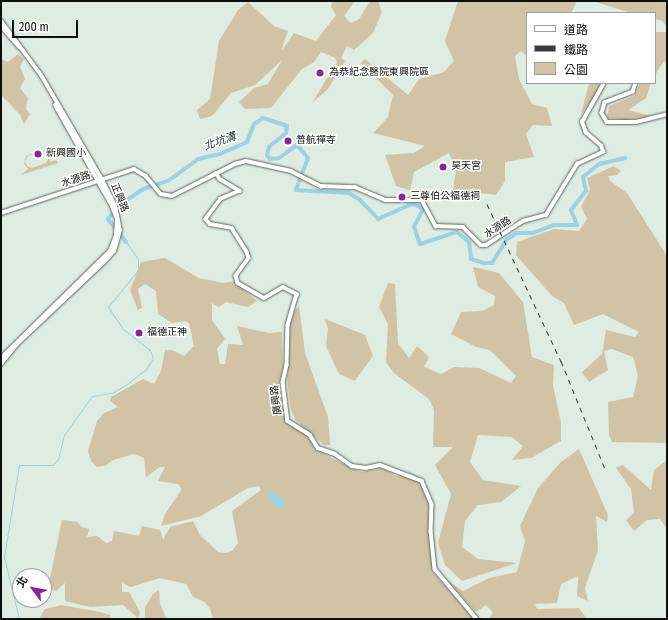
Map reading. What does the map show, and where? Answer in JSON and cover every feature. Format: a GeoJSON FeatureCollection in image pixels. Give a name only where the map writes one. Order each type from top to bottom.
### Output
{"type":"FeatureCollection","features":[{"type":"Feature","properties":{"kind":"main road","name":"正興路"},"geometry":{"type":"LineString","coordinates":[[1,21],[41,75],[114,206],[120,230],[106,260],[17,344],[1,364]]}},
{"type":"Feature","properties":{"kind":"main road","name":"正興路"},"geometry":{"type":"LineString","coordinates":[[1,26],[26,57],[100,180]]}},
{"type":"Feature","properties":{"kind":"main road","name":"正興路"},"geometry":{"type":"LineString","coordinates":[[1,358],[110,251],[117,235],[116,212]]}},
{"type":"Feature","properties":{"kind":"street","name":"水源路"},"geometry":{"type":"LineString","coordinates":[[1,213],[134,169],[152,182],[163,195],[172,196],[216,173],[246,161],[298,175],[321,186],[355,187],[385,200],[422,200],[436,226],[463,227],[481,245],[486,245],[523,221],[546,215],[578,164],[602,152],[602,146],[586,132],[582,122],[603,84]]}},
{"type":"Feature","properties":{"kind":"street"},"geometry":{"type":"LineString","coordinates":[[636,84],[633,92],[606,103],[602,113],[607,122],[636,122],[667,114]]}},
{"type":"Feature","properties":{"kind":"street","name":"廣興路"},"geometry":{"type":"LineString","coordinates":[[216,173],[220,179],[240,191],[221,199],[206,219],[210,224],[229,226],[243,245],[249,258],[237,273],[238,283],[262,298],[270,297],[283,287],[298,294],[288,325],[287,365],[283,382],[288,421],[310,436],[318,448],[335,454],[352,466],[366,468],[380,464],[422,481],[432,504],[431,531],[435,569],[476,619]]}},
{"type":"Feature","properties":{"kind":"green space"},"geometry":{"type":"Polygon","coordinates":[[[332,1],[355,1],[344,16],[351,23],[359,19],[370,1],[378,1],[382,12],[373,33],[354,50],[347,46],[341,58],[345,61],[328,89],[312,103],[337,62],[335,58],[321,52],[314,62],[301,70],[271,108],[245,109],[239,102],[254,88],[268,84],[282,60],[255,85],[231,93],[212,116],[200,119],[197,110],[210,99],[219,41],[238,10],[248,2],[274,26],[288,31],[282,50],[294,33],[316,41],[336,15],[331,7],[332,1]]]}},
{"type":"Feature","properties":{"kind":"green space"},"geometry":{"type":"Polygon","coordinates":[[[458,1],[577,1],[572,12],[526,12],[526,55],[521,51],[515,56],[519,79],[532,104],[547,108],[552,126],[533,125],[526,134],[534,157],[505,162],[505,181],[496,195],[453,190],[456,170],[449,153],[414,172],[410,190],[396,186],[385,155],[414,153],[425,146],[373,133],[388,117],[393,95],[361,63],[365,59],[408,95],[419,79],[444,72],[454,61],[445,41],[458,1]]]}},
{"type":"Feature","properties":{"kind":"green space"},"geometry":{"type":"Polygon","coordinates":[[[592,1],[667,1],[667,28],[663,21],[656,19],[656,12],[628,12],[592,1]]]}},
{"type":"Feature","properties":{"kind":"green space"},"geometry":{"type":"Polygon","coordinates":[[[656,32],[667,32],[667,63],[664,61],[656,73],[656,32]]]}},
{"type":"Feature","properties":{"kind":"green space"},"geometry":{"type":"Polygon","coordinates":[[[18,54],[24,59],[20,66],[25,79],[20,88],[28,98],[26,109],[30,114],[24,124],[20,115],[1,95],[1,59],[8,62],[18,54]]]}},
{"type":"Feature","properties":{"kind":"green space"},"geometry":{"type":"Polygon","coordinates":[[[589,84],[602,84],[581,115],[589,84]]]}},
{"type":"Feature","properties":{"kind":"green space"},"geometry":{"type":"Polygon","coordinates":[[[640,84],[651,84],[646,98],[628,110],[651,116],[626,120],[607,118],[609,106],[634,96],[640,84]]]}},
{"type":"Feature","properties":{"kind":"green space"},"geometry":{"type":"Polygon","coordinates":[[[41,150],[50,153],[50,156],[50,162],[56,160],[58,163],[21,175],[28,169],[24,164],[26,156],[41,150]],[[43,151],[28,156],[25,161],[27,166],[32,168],[46,163],[50,156],[43,151]]]}},
{"type":"Feature","properties":{"kind":"green space"},"geometry":{"type":"Polygon","coordinates":[[[614,166],[621,171],[617,175],[608,176],[610,181],[627,193],[667,256],[667,443],[612,442],[609,435],[608,402],[633,397],[638,376],[633,357],[612,349],[604,351],[608,370],[589,382],[582,372],[602,354],[606,330],[635,337],[639,332],[603,314],[574,325],[564,303],[552,296],[516,255],[517,242],[554,229],[579,231],[587,219],[581,207],[590,190],[587,178],[614,166]]]}},
{"type":"Feature","properties":{"kind":"green space"},"geometry":{"type":"Polygon","coordinates":[[[165,258],[199,278],[224,283],[233,281],[257,301],[248,307],[226,302],[219,307],[212,303],[212,320],[225,339],[217,349],[220,364],[225,364],[228,344],[243,345],[237,326],[269,333],[282,332],[283,368],[279,385],[286,423],[305,434],[317,450],[351,468],[362,472],[382,468],[396,476],[415,476],[419,480],[428,498],[432,571],[474,619],[213,619],[210,609],[205,602],[193,597],[186,584],[160,578],[131,587],[122,583],[122,592],[129,592],[140,612],[138,618],[123,605],[90,607],[65,601],[65,583],[56,591],[52,590],[52,569],[62,520],[77,522],[82,527],[89,529],[87,537],[97,536],[106,543],[112,541],[114,531],[139,536],[142,526],[160,530],[163,540],[170,527],[193,521],[200,535],[218,552],[226,553],[232,551],[238,543],[232,511],[261,490],[259,486],[248,488],[201,516],[161,526],[165,514],[182,489],[178,484],[158,481],[165,467],[160,467],[146,477],[144,458],[134,454],[113,460],[105,466],[97,467],[91,461],[88,451],[97,421],[104,413],[118,407],[110,401],[111,397],[143,379],[154,384],[161,371],[165,350],[172,350],[184,356],[194,346],[189,323],[185,321],[172,323],[158,314],[156,291],[145,284],[138,289],[142,308],[138,310],[130,290],[141,262],[165,258]]]}},
{"type":"Feature","properties":{"kind":"green space"},"geometry":{"type":"Polygon","coordinates":[[[473,267],[499,273],[523,302],[532,357],[554,365],[553,385],[561,423],[561,441],[531,458],[512,460],[523,446],[512,437],[478,435],[470,462],[483,480],[521,486],[501,502],[478,505],[465,521],[462,547],[478,559],[517,563],[462,581],[445,565],[438,543],[451,494],[435,465],[453,447],[433,447],[434,410],[429,399],[394,373],[386,362],[388,324],[379,307],[388,283],[395,284],[398,343],[409,358],[417,346],[429,357],[424,367],[441,374],[454,367],[479,368],[511,383],[516,376],[490,350],[476,347],[451,334],[461,312],[482,311],[494,305],[495,296],[478,287],[473,267]]]}},
{"type":"Feature","properties":{"kind":"green space"},"geometry":{"type":"Polygon","coordinates":[[[299,306],[305,353],[328,417],[330,445],[324,445],[296,421],[291,410],[287,381],[291,315],[299,306]]]}},
{"type":"Feature","properties":{"kind":"green space"},"geometry":{"type":"Polygon","coordinates":[[[325,319],[365,335],[373,356],[355,381],[339,374],[326,346],[328,329],[325,319]]]}},
{"type":"Feature","properties":{"kind":"green space"},"geometry":{"type":"Polygon","coordinates":[[[579,449],[608,515],[607,522],[596,516],[598,550],[585,588],[588,601],[577,596],[578,576],[561,584],[557,603],[535,604],[537,609],[579,608],[587,619],[489,619],[493,612],[486,605],[476,612],[446,579],[463,591],[489,578],[517,572],[525,541],[520,526],[538,488],[561,462],[579,449]]]}},
{"type":"Feature","properties":{"kind":"green space"},"geometry":{"type":"Polygon","coordinates":[[[667,460],[667,529],[660,519],[647,520],[634,531],[626,520],[634,513],[631,489],[616,468],[623,465],[651,490],[654,470],[667,460]]]}},
{"type":"Feature","properties":{"kind":"green space"},"geometry":{"type":"Polygon","coordinates":[[[159,590],[160,604],[167,619],[145,619],[145,607],[153,594],[159,590]]]}},
{"type":"Feature","properties":{"kind":"green space"},"geometry":{"type":"Polygon","coordinates":[[[61,605],[100,612],[110,615],[111,619],[39,619],[45,609],[61,605]]]}},
{"type":"Feature","properties":{"kind":"water"},"geometry":{"type":"Polygon","coordinates":[[[267,491],[281,497],[286,505],[281,508],[272,504],[267,491]]]}},
{"type":"Feature","properties":{"kind":"waterway","name":"北坑溝"},"geometry":{"type":"LineString","coordinates":[[126,242],[108,219],[118,206],[143,189],[168,181],[198,159],[220,154],[247,142],[254,124],[263,118],[287,126],[286,133],[269,147],[267,155],[270,159],[279,158],[297,145],[308,158],[296,190],[349,193],[359,199],[378,219],[412,204],[418,206],[423,209],[414,227],[420,244],[457,232],[469,242],[471,259],[484,263],[492,263],[507,239],[517,233],[533,233],[554,225],[577,225],[571,210],[586,191],[583,177],[599,164],[625,158]]}},
{"type":"Feature","properties":{"kind":"waterway","name":"北坑溝"},"geometry":{"type":"LineString","coordinates":[[19,619],[4,557],[19,465],[53,465],[58,459],[64,435],[92,396],[112,393],[127,384],[146,369],[153,358],[150,350],[123,329],[108,307],[138,270],[138,259],[126,242]]}},
{"type":"Feature","properties":{"kind":"railway"},"geometry":{"type":"LineString","coordinates":[[487,204],[561,361],[606,471]]}},
{"type":"Feature","properties":{"kind":"place","name":"為恭紀念醫院東興院區"},"geometry":{"type":"Point","coordinates":[320,73]}},
{"type":"Feature","properties":{"kind":"place","name":"普航禪寺"},"geometry":{"type":"Point","coordinates":[288,141]}},
{"type":"Feature","properties":{"kind":"place","name":"新興國小"},"geometry":{"type":"Point","coordinates":[38,154]}},
{"type":"Feature","properties":{"kind":"place","name":"昊天宮"},"geometry":{"type":"Point","coordinates":[443,167]}},
{"type":"Feature","properties":{"kind":"place","name":"三尊伯公福德祠"},"geometry":{"type":"Point","coordinates":[402,197]}},
{"type":"Feature","properties":{"kind":"place","name":"福德正神"},"geometry":{"type":"Point","coordinates":[139,333]}}]}
